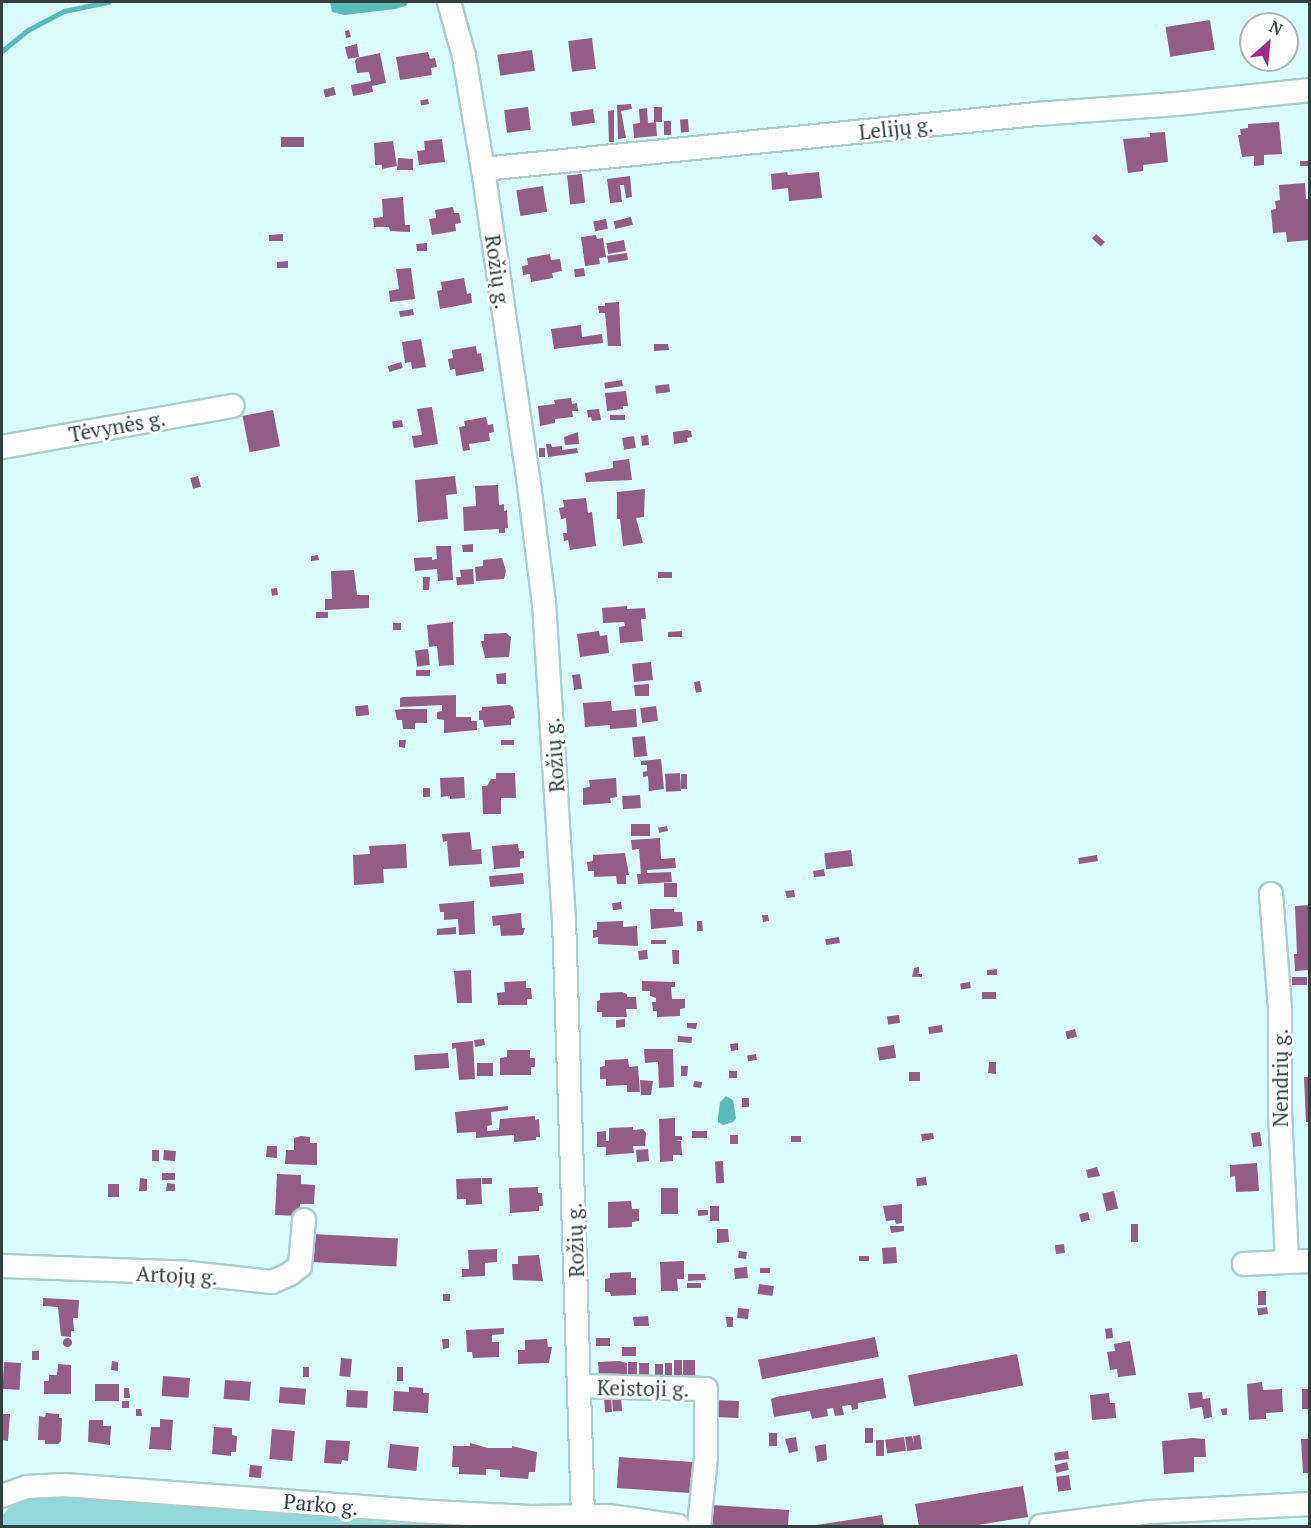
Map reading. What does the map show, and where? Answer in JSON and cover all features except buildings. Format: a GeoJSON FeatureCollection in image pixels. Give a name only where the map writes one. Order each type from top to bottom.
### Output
{"type":"FeatureCollection","features":[{"type":"Feature","properties":{"kind":"street","name":"Rožių g."},"geometry":{"type":"LineString","coordinates":[[449,2],[464,56],[483,169],[528,477],[545,621],[564,919],[581,1386],[583,1516]]}},
{"type":"Feature","properties":{"kind":"street","name":"Lelijų g."},"geometry":{"type":"LineString","coordinates":[[483,169],[1037,114],[1310,90]]}},
{"type":"Feature","properties":{"kind":"street","name":"Tėvynės g."},"geometry":{"type":"LineString","coordinates":[[2,447],[232,406]]}},
{"type":"Feature","properties":{"kind":"street","name":"Nendrių g."},"geometry":{"type":"LineString","coordinates":[[1271,894],[1280,1008],[1280,1112],[1287,1262]]}},
{"type":"Feature","properties":{"kind":"street","name":"Artojų g."},"geometry":{"type":"LineString","coordinates":[[2,1266],[189,1273],[272,1282],[290,1275],[300,1266],[304,1220]]}},
{"type":"Feature","properties":{"kind":"street"},"geometry":{"type":"LineString","coordinates":[[1244,1264],[1310,1261]]}},
{"type":"Feature","properties":{"kind":"street","name":"Keistoji g."},"geometry":{"type":"LineString","coordinates":[[581,1386],[706,1389],[706,1457],[699,1527]]}},
{"type":"Feature","properties":{"kind":"street","name":"Parko g."},"geometry":{"type":"LineString","coordinates":[[2,1496],[27,1487],[64,1485],[414,1511],[530,1517],[634,1518],[678,1527]]}},
{"type":"Feature","properties":{"kind":"street"},"geometry":{"type":"LineString","coordinates":[[1041,1527],[1150,1512],[1297,1512]]}},
{"type":"Feature","properties":{"kind":"shaded area"},"geometry":{"type":"Polygon","coordinates":[[[330,2],[408,2],[406,6],[395,9],[345,15],[332,12],[330,2]]]}},
{"type":"Feature","properties":{"kind":"shaded area"},"geometry":{"type":"Polygon","coordinates":[[[726,1096],[733,1100],[736,1118],[733,1122],[723,1125],[718,1122],[718,1117],[720,1102],[726,1096]]]}},
{"type":"Feature","properties":{"kind":"shaded area"},"geometry":{"type":"Polygon","coordinates":[[[62,1496],[458,1526],[2,1526],[2,1516],[8,1509],[29,1499],[62,1496]]]}},
{"type":"Feature","properties":{"kind":"waterway"},"geometry":{"type":"LineString","coordinates":[[2,51],[28,30],[64,11],[108,2]]}}]}
